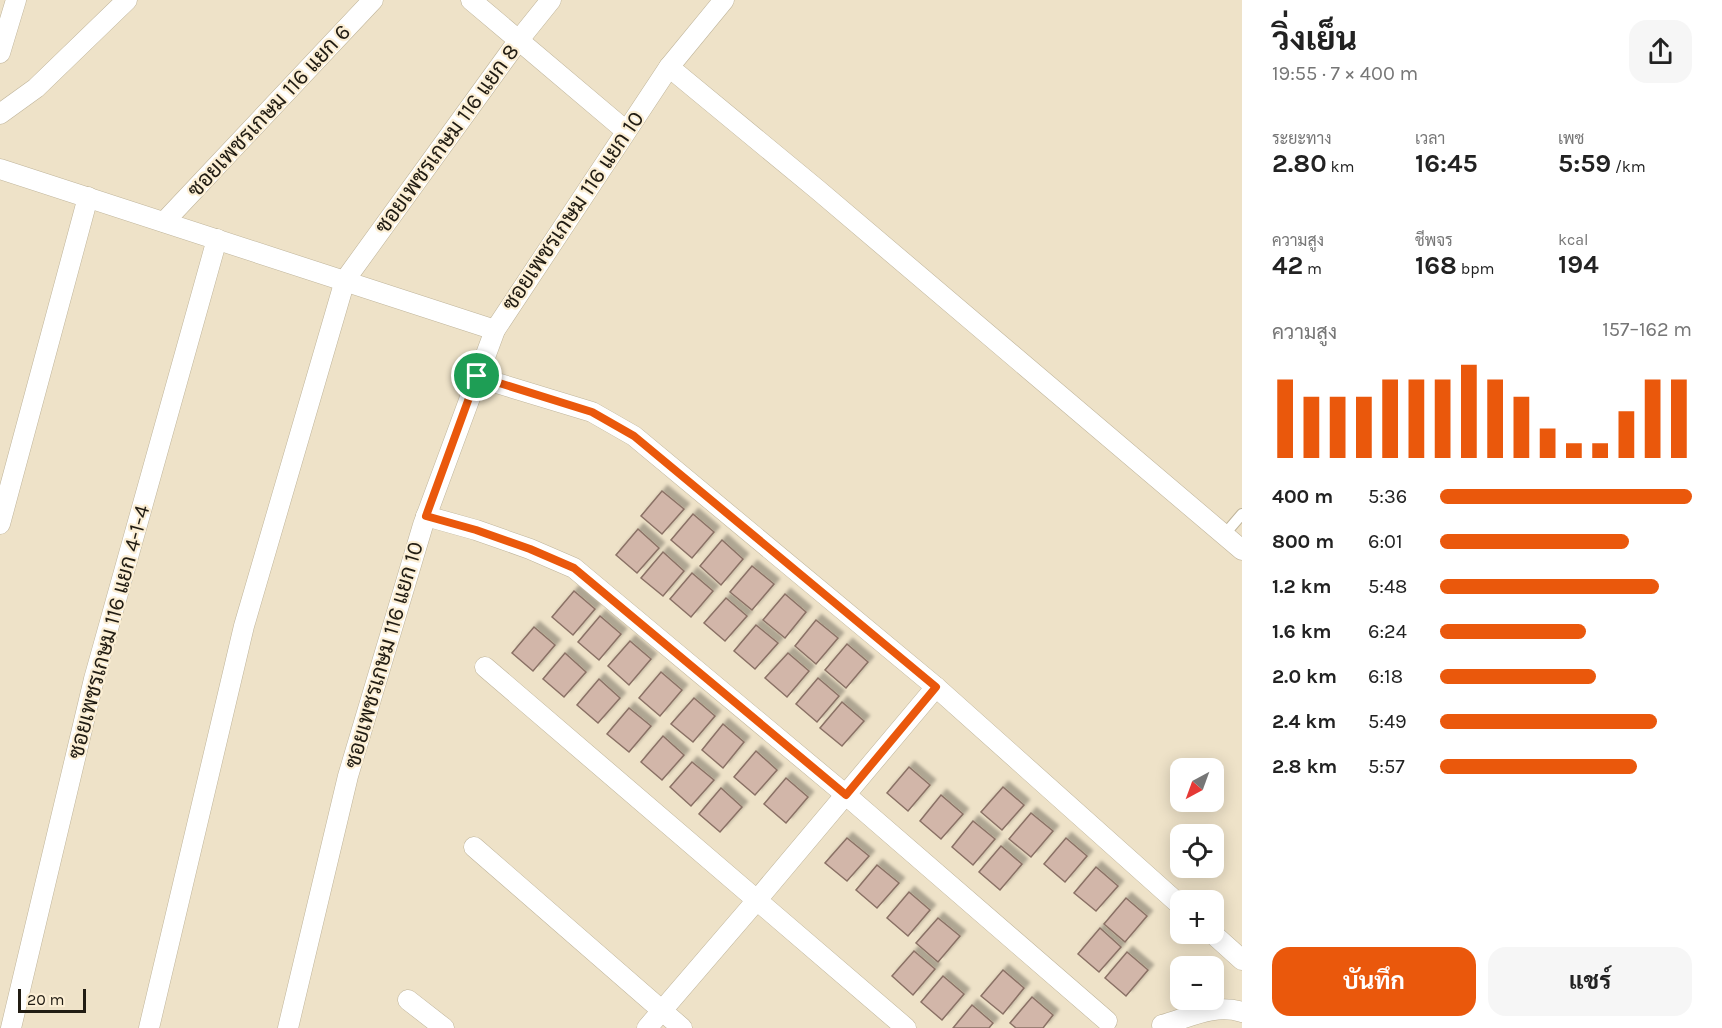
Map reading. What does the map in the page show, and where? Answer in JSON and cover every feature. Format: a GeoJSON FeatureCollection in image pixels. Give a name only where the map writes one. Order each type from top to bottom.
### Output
{"type":"FeatureCollection","features":[{"type":"Feature","properties":{"kind":"street"},"geometry":{"type":"LineString","coordinates":[[0,53],[16,0]]}},
{"type":"Feature","properties":{"kind":"street"},"geometry":{"type":"LineString","coordinates":[[0,114],[36,88],[127,0]]}},
{"type":"Feature","properties":{"kind":"street","name":"ซอยเพชรเกษม 116 แยก 6"},"geometry":{"type":"LineString","coordinates":[[164,222],[373,0]]}},
{"type":"Feature","properties":{"kind":"street"},"geometry":{"type":"LineString","coordinates":[[471,0],[626,131]]}},
{"type":"Feature","properties":{"kind":"street","name":"ซอยเพชรเกษม 116 แยก 8"},"geometry":{"type":"LineString","coordinates":[[149,1028],[244,626],[345,280],[518,41],[551,0]]}},
{"type":"Feature","properties":{"kind":"street","name":"ซอยเพชรเกษม 116 แยก 10"},"geometry":{"type":"LineString","coordinates":[[288,1028],[348,776],[426,516],[495,330],[669,67],[724,0]]}},
{"type":"Feature","properties":{"kind":"street"},"geometry":{"type":"LineString","coordinates":[[669,67],[818,190],[1242,550]]}},
{"type":"Feature","properties":{"kind":"street"},"geometry":{"type":"LineString","coordinates":[[0,169],[495,330]]}},
{"type":"Feature","properties":{"kind":"street"},"geometry":{"type":"LineString","coordinates":[[0,524],[88,197]]}},
{"type":"Feature","properties":{"kind":"street","name":"ซอยเพชรเกษม 116 แยก 4-1-4"},"geometry":{"type":"LineString","coordinates":[[11,1028],[94,679],[217,239]]}},
{"type":"Feature","properties":{"kind":"street"},"geometry":{"type":"LineString","coordinates":[[477,376],[592,412],[634,436],[936,687],[1170,896]]}},
{"type":"Feature","properties":{"kind":"street"},"geometry":{"type":"LineString","coordinates":[[426,516],[476,530],[530,549],[574,568],[846,795],[1107,1021]]}},
{"type":"Feature","properties":{"kind":"street"},"geometry":{"type":"LineString","coordinates":[[485,667],[906,1028]]}},
{"type":"Feature","properties":{"kind":"street"},"geometry":{"type":"LineString","coordinates":[[647,1028],[936,687]]}},
{"type":"Feature","properties":{"kind":"street"},"geometry":{"type":"LineString","coordinates":[[474,847],[682,1028]]}},
{"type":"Feature","properties":{"kind":"street"},"geometry":{"type":"LineString","coordinates":[[1224,944],[1242,960]]}},
{"type":"Feature","properties":{"kind":"street"},"geometry":{"type":"LineString","coordinates":[[408,999],[444,1028]]}},
{"type":"Feature","properties":{"kind":"street"},"geometry":{"type":"LineString","coordinates":[[1162,1025],[1213,1010],[1242,1012]]}},
{"type":"Feature","properties":{"kind":"lane"},"geometry":{"type":"LineString","coordinates":[[1224,535],[1242,514]]}},
{"type":"Feature","properties":{"kind":"building"},"geometry":{"type":"Polygon","coordinates":[[[662,491],[684,509],[662,534],[641,516],[662,491]]]}},
{"type":"Feature","properties":{"kind":"building"},"geometry":{"type":"Polygon","coordinates":[[[693,514],[714,532],[692,558],[671,540],[693,514]]]}},
{"type":"Feature","properties":{"kind":"building"},"geometry":{"type":"Polygon","coordinates":[[[638,529],[659,548],[637,573],[616,555],[638,529]]]}},
{"type":"Feature","properties":{"kind":"building"},"geometry":{"type":"Polygon","coordinates":[[[722,540],[743,559],[721,585],[700,566],[722,540]]]}},
{"type":"Feature","properties":{"kind":"building"},"geometry":{"type":"Polygon","coordinates":[[[663,552],[684,571],[663,596],[641,578],[663,552]]]}},
{"type":"Feature","properties":{"kind":"building"},"geometry":{"type":"Polygon","coordinates":[[[752,566],[774,584],[752,610],[730,592],[752,566]]]}},
{"type":"Feature","properties":{"kind":"building"},"geometry":{"type":"Polygon","coordinates":[[[692,573],[713,591],[691,617],[670,599],[692,573]]]}},
{"type":"Feature","properties":{"kind":"building"},"geometry":{"type":"Polygon","coordinates":[[[574,591],[595,609],[573,635],[552,617],[574,591]]]}},
{"type":"Feature","properties":{"kind":"building"},"geometry":{"type":"Polygon","coordinates":[[[785,594],[806,612],[785,638],[763,620],[785,594]]]}},
{"type":"Feature","properties":{"kind":"building"},"geometry":{"type":"Polygon","coordinates":[[[726,598],[747,616],[725,641],[704,623],[726,598]]]}},
{"type":"Feature","properties":{"kind":"building"},"geometry":{"type":"Polygon","coordinates":[[[600,616],[621,634],[599,660],[578,642],[600,616]]]}},
{"type":"Feature","properties":{"kind":"building"},"geometry":{"type":"Polygon","coordinates":[[[816,620],[838,638],[816,664],[795,646],[816,620]]]}},
{"type":"Feature","properties":{"kind":"building"},"geometry":{"type":"Polygon","coordinates":[[[756,625],[778,643],[755,669],[734,651],[756,625]]]}},
{"type":"Feature","properties":{"kind":"building"},"geometry":{"type":"Polygon","coordinates":[[[534,627],[555,645],[533,671],[512,653],[534,627]]]}},
{"type":"Feature","properties":{"kind":"building"},"geometry":{"type":"Polygon","coordinates":[[[630,641],[651,659],[629,685],[608,666],[630,641]]]}},
{"type":"Feature","properties":{"kind":"building"},"geometry":{"type":"Polygon","coordinates":[[[847,644],[868,662],[846,688],[825,670],[847,644]]]}},
{"type":"Feature","properties":{"kind":"building"},"geometry":{"type":"Polygon","coordinates":[[[565,653],[586,672],[564,697],[543,679],[565,653]]]}},
{"type":"Feature","properties":{"kind":"building"},"geometry":{"type":"Polygon","coordinates":[[[788,653],[809,671],[787,697],[765,678],[788,653]]]}},
{"type":"Feature","properties":{"kind":"building"},"geometry":{"type":"Polygon","coordinates":[[[661,672],[682,690],[660,716],[639,698],[661,672]]]}},
{"type":"Feature","properties":{"kind":"building"},"geometry":{"type":"Polygon","coordinates":[[[818,678],[839,696],[817,722],[796,704],[818,678]]]}},
{"type":"Feature","properties":{"kind":"building"},"geometry":{"type":"Polygon","coordinates":[[[599,679],[620,698],[598,723],[577,705],[599,679]]]}},
{"type":"Feature","properties":{"kind":"building"},"geometry":{"type":"Polygon","coordinates":[[[694,698],[715,716],[693,742],[671,724],[694,698]]]}},
{"type":"Feature","properties":{"kind":"building"},"geometry":{"type":"Polygon","coordinates":[[[842,702],[864,721],[842,746],[820,728],[842,702]]]}},
{"type":"Feature","properties":{"kind":"building"},"geometry":{"type":"Polygon","coordinates":[[[629,708],[651,726],[629,752],[607,734],[629,708]]]}},
{"type":"Feature","properties":{"kind":"building"},"geometry":{"type":"Polygon","coordinates":[[[723,724],[744,742],[723,768],[702,750],[723,724]]]}},
{"type":"Feature","properties":{"kind":"building"},"geometry":{"type":"Polygon","coordinates":[[[663,736],[684,755],[662,780],[641,762],[663,736]]]}},
{"type":"Feature","properties":{"kind":"building"},"geometry":{"type":"Polygon","coordinates":[[[756,751],[777,770],[755,795],[734,777],[756,751]]]}},
{"type":"Feature","properties":{"kind":"building"},"geometry":{"type":"Polygon","coordinates":[[[692,762],[714,780],[691,806],[670,787],[692,762]]]}},
{"type":"Feature","properties":{"kind":"building"},"geometry":{"type":"Polygon","coordinates":[[[909,767],[930,785],[908,811],[887,793],[909,767]]]}},
{"type":"Feature","properties":{"kind":"building"},"geometry":{"type":"Polygon","coordinates":[[[786,778],[808,797],[786,823],[764,804],[786,778]]]}},
{"type":"Feature","properties":{"kind":"building"},"geometry":{"type":"Polygon","coordinates":[[[1003,787],[1024,805],[1002,830],[981,812],[1003,787]]]}},
{"type":"Feature","properties":{"kind":"building"},"geometry":{"type":"Polygon","coordinates":[[[721,788],[742,807],[720,832],[699,814],[721,788]]]}},
{"type":"Feature","properties":{"kind":"building"},"geometry":{"type":"Polygon","coordinates":[[[941,795],[963,814],[941,839],[920,821],[941,795]]]}},
{"type":"Feature","properties":{"kind":"building"},"geometry":{"type":"Polygon","coordinates":[[[1031,813],[1053,831],[1031,857],[1009,839],[1031,813]]]}},
{"type":"Feature","properties":{"kind":"building"},"geometry":{"type":"Polygon","coordinates":[[[973,821],[995,839],[973,865],[952,847],[973,821]]]}},
{"type":"Feature","properties":{"kind":"building"},"geometry":{"type":"Polygon","coordinates":[[[847,838],[869,856],[847,881],[825,863],[847,838]]]}},
{"type":"Feature","properties":{"kind":"building"},"geometry":{"type":"Polygon","coordinates":[[[1066,838],[1087,856],[1065,882],[1044,864],[1066,838]]]}},
{"type":"Feature","properties":{"kind":"building"},"geometry":{"type":"Polygon","coordinates":[[[1001,846],[1022,864],[1000,890],[979,872],[1001,846]]]}},
{"type":"Feature","properties":{"kind":"building"},"geometry":{"type":"Polygon","coordinates":[[[877,865],[899,883],[877,908],[856,890],[877,865]]]}},
{"type":"Feature","properties":{"kind":"building"},"geometry":{"type":"Polygon","coordinates":[[[1096,867],[1118,886],[1096,911],[1074,893],[1096,867]]]}},
{"type":"Feature","properties":{"kind":"building"},"geometry":{"type":"Polygon","coordinates":[[[909,892],[930,910],[908,936],[887,918],[909,892]]]}},
{"type":"Feature","properties":{"kind":"building"},"geometry":{"type":"Polygon","coordinates":[[[1126,898],[1147,916],[1125,942],[1104,924],[1126,898]]]}},
{"type":"Feature","properties":{"kind":"building"},"geometry":{"type":"Polygon","coordinates":[[[938,918],[960,936],[938,962],[916,943],[938,918]]]}},
{"type":"Feature","properties":{"kind":"building"},"geometry":{"type":"Polygon","coordinates":[[[1100,928],[1121,947],[1099,972],[1078,954],[1100,928]]]}},
{"type":"Feature","properties":{"kind":"building"},"geometry":{"type":"Polygon","coordinates":[[[914,951],[935,969],[913,995],[892,976],[914,951]]]}},
{"type":"Feature","properties":{"kind":"building"},"geometry":{"type":"Polygon","coordinates":[[[1127,952],[1148,970],[1126,996],[1105,978],[1127,952]]]}},
{"type":"Feature","properties":{"kind":"building"},"geometry":{"type":"Polygon","coordinates":[[[1003,970],[1024,988],[1003,1014],[981,996],[1003,970]]]}},
{"type":"Feature","properties":{"kind":"building"},"geometry":{"type":"Polygon","coordinates":[[[943,976],[964,994],[942,1020],[921,1002],[943,976]]]}},
{"type":"Feature","properties":{"kind":"building"},"geometry":{"type":"Polygon","coordinates":[[[1032,997],[1053,1015],[1043,1028],[1016,1028],[1010,1023],[1032,997]]]}},
{"type":"Feature","properties":{"kind":"building"},"geometry":{"type":"Polygon","coordinates":[[[972,1005],[993,1023],[989,1028],[953,1028],[972,1005]]]}},
{"type":"Feature","properties":{"kind":"route"},"geometry":{"type":"LineString","coordinates":[[477,376],[592,412],[634,436],[936,687],[846,795],[574,568],[530,549],[476,530],[426,516],[477,376]]}}]}
